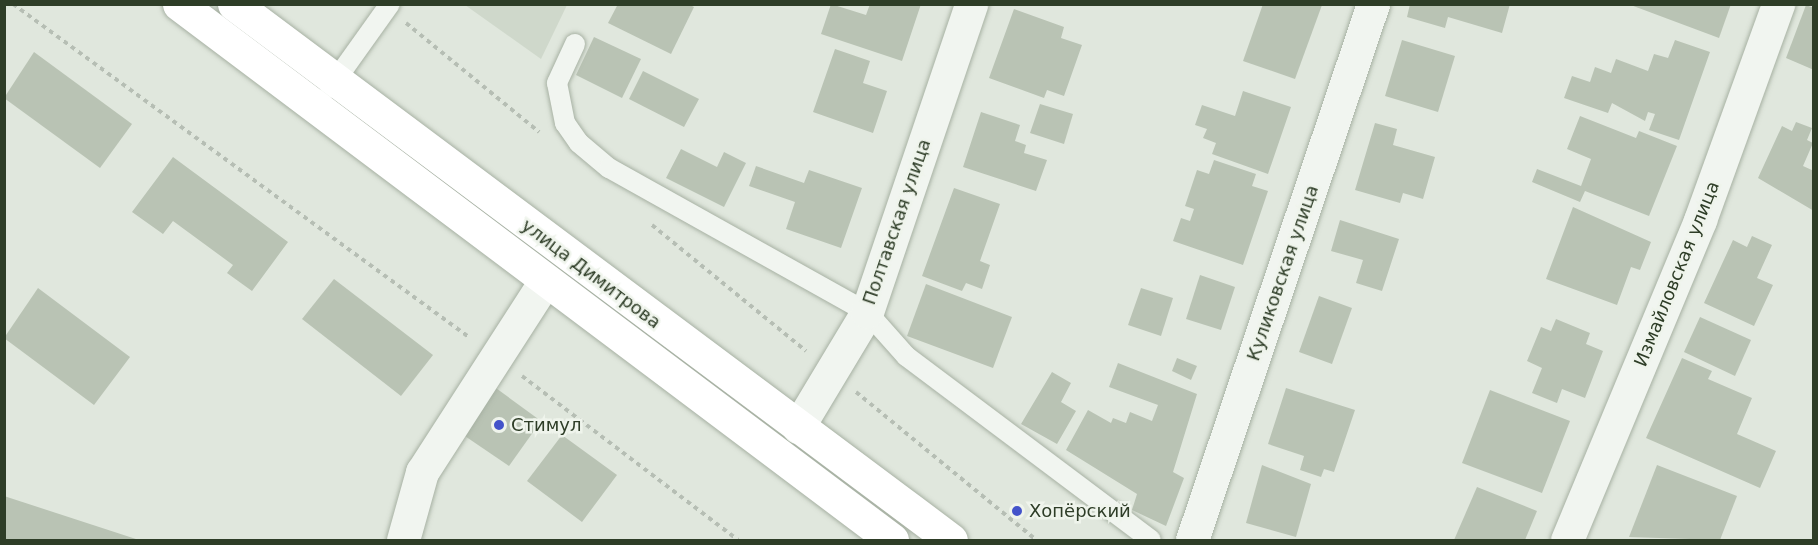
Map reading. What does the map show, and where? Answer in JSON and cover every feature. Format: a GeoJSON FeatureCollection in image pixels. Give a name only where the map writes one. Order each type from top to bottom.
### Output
{"type":"FeatureCollection","features":[{"type":"Feature","properties":{"kind":"main road","name":"улица Димитрова"},"geometry":{"type":"LineString","coordinates":[[179,4],[324,94],[798,426],[951,540]]}},
{"type":"Feature","properties":{"kind":"main road","name":"улица Димитрова"},"geometry":{"type":"LineString","coordinates":[[234,4],[324,94],[544,283],[884,538]]}},
{"type":"Feature","properties":{"kind":"street","name":"Полтавская улица"},"geometry":{"type":"LineString","coordinates":[[798,426],[867,312],[971,4]]}},
{"type":"Feature","properties":{"kind":"street","name":"Куликовская улица"},"geometry":{"type":"LineString","coordinates":[[1192,540],[1373,4]]}},
{"type":"Feature","properties":{"kind":"street","name":"Измайловская улица"},"geometry":{"type":"LineString","coordinates":[[1568,540],[1700,220],[1778,4]]}},
{"type":"Feature","properties":{"kind":"street"},"geometry":{"type":"LineString","coordinates":[[404,540],[422,472],[544,283]]}},
{"type":"Feature","properties":{"kind":"lane"},"geometry":{"type":"LineString","coordinates":[[324,94],[388,6]]}},
{"type":"Feature","properties":{"kind":"lane"},"geometry":{"type":"LineString","coordinates":[[575,44],[556,83],[565,123],[579,143],[609,168],[867,312],[906,356],[1151,540]]}},
{"type":"Feature","properties":{"kind":"path"},"geometry":{"type":"LineString","coordinates":[[13,4],[497,357],[738,540]]}},
{"type":"Feature","properties":{"kind":"path"},"geometry":{"type":"LineString","coordinates":[[388,6],[545,137]]}},
{"type":"Feature","properties":{"kind":"path"},"geometry":{"type":"LineString","coordinates":[[647,221],[1036,540]]}},
{"type":"Feature","properties":{"kind":"shaded area"},"geometry":{"type":"Polygon","coordinates":[[[465,5],[567,5],[541,59],[465,5]]]}},
{"type":"Feature","properties":{"kind":"building"},"geometry":{"type":"Polygon","coordinates":[[[618,4],[688,4],[694,7],[671,54],[608,23],[618,4]]]}},
{"type":"Feature","properties":{"kind":"building"},"geometry":{"type":"Polygon","coordinates":[[[831,4],[866,15],[870,4],[921,4],[902,61],[821,34],[831,4]]]}},
{"type":"Feature","properties":{"kind":"building"},"geometry":{"type":"Polygon","coordinates":[[[1263,4],[1322,5],[1295,79],[1243,61],[1263,4]]]}},
{"type":"Feature","properties":{"kind":"building"},"geometry":{"type":"Polygon","coordinates":[[[1410,4],[1510,4],[1502,33],[1448,17],[1445,28],[1407,17],[1410,4]]]}},
{"type":"Feature","properties":{"kind":"building"},"geometry":{"type":"Polygon","coordinates":[[[1628,4],[1731,4],[1719,38],[1628,4]]]}},
{"type":"Feature","properties":{"kind":"building"},"geometry":{"type":"Polygon","coordinates":[[[1806,5],[1814,8],[1814,70],[1786,58],[1806,5]]]}},
{"type":"Feature","properties":{"kind":"building"},"geometry":{"type":"Polygon","coordinates":[[[1014,9],[1064,27],[1061,38],[1082,45],[1064,96],[1047,90],[1044,98],[989,78],[1014,9]]]}},
{"type":"Feature","properties":{"kind":"building"},"geometry":{"type":"Polygon","coordinates":[[[594,37],[641,59],[622,98],[576,75],[594,37]]]}},
{"type":"Feature","properties":{"kind":"building"},"geometry":{"type":"Polygon","coordinates":[[[1402,40],[1455,56],[1438,112],[1385,96],[1402,40]]]}},
{"type":"Feature","properties":{"kind":"building"},"geometry":{"type":"Polygon","coordinates":[[[1675,40],[1710,52],[1679,140],[1649,130],[1655,114],[1648,112],[1645,121],[1612,103],[1608,113],[1564,98],[1572,76],[1590,82],[1595,67],[1611,73],[1616,59],[1648,71],[1654,54],[1668,58],[1675,40]]]}},
{"type":"Feature","properties":{"kind":"building"},"geometry":{"type":"Polygon","coordinates":[[[835,49],[870,61],[863,83],[887,91],[873,133],[813,112],[835,49]]]}},
{"type":"Feature","properties":{"kind":"building"},"geometry":{"type":"Polygon","coordinates":[[[34,52],[132,124],[100,168],[4,98],[34,52]]]}},
{"type":"Feature","properties":{"kind":"building"},"geometry":{"type":"Polygon","coordinates":[[[643,71],[699,99],[684,127],[629,99],[643,71]]]}},
{"type":"Feature","properties":{"kind":"building"},"geometry":{"type":"Polygon","coordinates":[[[1243,91],[1291,107],[1268,174],[1212,154],[1216,143],[1203,138],[1207,129],[1195,125],[1202,105],[1235,116],[1243,91]]]}},
{"type":"Feature","properties":{"kind":"building"},"geometry":{"type":"Polygon","coordinates":[[[1040,104],[1073,114],[1064,144],[1030,133],[1040,104]]]}},
{"type":"Feature","properties":{"kind":"building"},"geometry":{"type":"Polygon","coordinates":[[[981,112],[1020,125],[1015,141],[1026,145],[1024,153],[1047,160],[1036,191],[963,167],[981,112]]]}},
{"type":"Feature","properties":{"kind":"building"},"geometry":{"type":"Polygon","coordinates":[[[1580,116],[1636,138],[1639,131],[1677,146],[1649,216],[1585,191],[1580,202],[1532,182],[1537,169],[1581,186],[1591,159],[1567,149],[1580,116]]]}},
{"type":"Feature","properties":{"kind":"building"},"geometry":{"type":"Polygon","coordinates":[[[1796,122],[1812,128],[1807,140],[1813,143],[1803,166],[1814,171],[1814,211],[1758,178],[1782,126],[1792,131],[1796,122]]]}},
{"type":"Feature","properties":{"kind":"building"},"geometry":{"type":"Polygon","coordinates":[[[1375,123],[1397,129],[1393,145],[1435,157],[1423,199],[1403,193],[1400,203],[1355,190],[1375,123]]]}},
{"type":"Feature","properties":{"kind":"building"},"geometry":{"type":"Polygon","coordinates":[[[681,149],[717,167],[724,152],[746,163],[724,207],[666,178],[681,149]]]}},
{"type":"Feature","properties":{"kind":"building"},"geometry":{"type":"Polygon","coordinates":[[[173,157],[288,242],[252,291],[227,273],[233,265],[173,221],[163,234],[132,212],[173,157]]]}},
{"type":"Feature","properties":{"kind":"building"},"geometry":{"type":"Polygon","coordinates":[[[1214,160],[1256,174],[1252,186],[1268,191],[1243,265],[1173,241],[1181,218],[1190,221],[1194,209],[1185,206],[1197,170],[1209,174],[1214,160]]]}},
{"type":"Feature","properties":{"kind":"building"},"geometry":{"type":"Polygon","coordinates":[[[756,166],[804,183],[809,170],[862,188],[841,248],[786,229],[795,202],[749,186],[756,166]]]}},
{"type":"Feature","properties":{"kind":"building"},"geometry":{"type":"Polygon","coordinates":[[[954,188],[1000,204],[980,261],[990,265],[982,289],[966,283],[962,291],[922,276],[954,188]]]}},
{"type":"Feature","properties":{"kind":"building"},"geometry":{"type":"Polygon","coordinates":[[[1573,207],[1651,242],[1640,270],[1631,267],[1617,305],[1546,279],[1573,207]]]}},
{"type":"Feature","properties":{"kind":"building"},"geometry":{"type":"Polygon","coordinates":[[[1340,220],[1399,239],[1382,291],[1356,283],[1363,260],[1331,251],[1340,220]]]}},
{"type":"Feature","properties":{"kind":"building"},"geometry":{"type":"Polygon","coordinates":[[[1752,236],[1772,245],[1757,278],[1773,285],[1754,326],[1704,303],[1733,240],[1747,247],[1752,236]]]}},
{"type":"Feature","properties":{"kind":"building"},"geometry":{"type":"Polygon","coordinates":[[[1200,275],[1235,287],[1221,330],[1186,319],[1200,275]]]}},
{"type":"Feature","properties":{"kind":"building"},"geometry":{"type":"Polygon","coordinates":[[[334,279],[433,355],[401,396],[302,319],[334,279]]]}},
{"type":"Feature","properties":{"kind":"building"},"geometry":{"type":"Polygon","coordinates":[[[926,284],[1012,317],[993,368],[907,336],[926,284]]]}},
{"type":"Feature","properties":{"kind":"building"},"geometry":{"type":"Polygon","coordinates":[[[38,288],[130,357],[94,405],[4,338],[38,288]]]}},
{"type":"Feature","properties":{"kind":"building"},"geometry":{"type":"Polygon","coordinates":[[[1141,288],[1173,298],[1161,336],[1128,325],[1141,288]]]}},
{"type":"Feature","properties":{"kind":"building"},"geometry":{"type":"Polygon","coordinates":[[[1319,296],[1352,308],[1332,364],[1299,352],[1319,296]]]}},
{"type":"Feature","properties":{"kind":"building"},"geometry":{"type":"Polygon","coordinates":[[[1700,317],[1751,340],[1735,376],[1684,352],[1700,317]]]}},
{"type":"Feature","properties":{"kind":"building"},"geometry":{"type":"Polygon","coordinates":[[[1556,319],[1590,333],[1586,344],[1603,351],[1585,398],[1562,389],[1557,403],[1532,393],[1542,368],[1527,361],[1541,327],[1551,331],[1556,319]]]}},
{"type":"Feature","properties":{"kind":"building"},"geometry":{"type":"Polygon","coordinates":[[[1177,358],[1197,366],[1191,380],[1172,371],[1177,358]]]}},
{"type":"Feature","properties":{"kind":"building"},"geometry":{"type":"Polygon","coordinates":[[[1682,358],[1712,371],[1708,379],[1752,398],[1737,434],[1776,451],[1760,488],[1646,438],[1682,358]]]}},
{"type":"Feature","properties":{"kind":"building"},"geometry":{"type":"Polygon","coordinates":[[[1118,363],[1197,394],[1173,472],[1184,478],[1166,526],[1132,510],[1137,494],[1066,450],[1088,410],[1111,423],[1113,418],[1126,423],[1130,412],[1152,421],[1158,405],[1109,387],[1118,363]]]}},
{"type":"Feature","properties":{"kind":"building"},"geometry":{"type":"Polygon","coordinates":[[[1052,372],[1071,383],[1061,402],[1076,411],[1057,444],[1021,424],[1052,372]]]}},
{"type":"Feature","properties":{"kind":"building","name":"Стимул"},"geometry":{"type":"Polygon","coordinates":[[[489,383],[541,421],[509,466],[456,430],[489,383]]]}},
{"type":"Feature","properties":{"kind":"building"},"geometry":{"type":"Polygon","coordinates":[[[1286,388],[1355,410],[1334,472],[1324,469],[1321,477],[1300,470],[1304,456],[1268,444],[1286,388]]]}},
{"type":"Feature","properties":{"kind":"building"},"geometry":{"type":"Polygon","coordinates":[[[1490,390],[1570,421],[1542,493],[1462,463],[1490,390]]]}},
{"type":"Feature","properties":{"kind":"building"},"geometry":{"type":"Polygon","coordinates":[[[562,435],[617,475],[582,522],[527,481],[562,435]]]}},
{"type":"Feature","properties":{"kind":"building"},"geometry":{"type":"Polygon","coordinates":[[[1262,465],[1311,484],[1296,537],[1246,523],[1262,465]]]}},
{"type":"Feature","properties":{"kind":"building"},"geometry":{"type":"Polygon","coordinates":[[[1657,465],[1737,496],[1720,540],[1629,537],[1657,465]]]}},
{"type":"Feature","properties":{"kind":"building"},"geometry":{"type":"Polygon","coordinates":[[[1477,487],[1537,511],[1525,540],[1454,540],[1477,487]]]}},
{"type":"Feature","properties":{"kind":"building"},"geometry":{"type":"Polygon","coordinates":[[[4,496],[139,540],[4,540],[4,496]]]}},
{"type":"Feature","properties":{"kind":"place","name":"Стимул"},"geometry":{"type":"Point","coordinates":[499,425]}},
{"type":"Feature","properties":{"kind":"place","name":"Хопёрский"},"geometry":{"type":"Point","coordinates":[1017,511]}}]}
